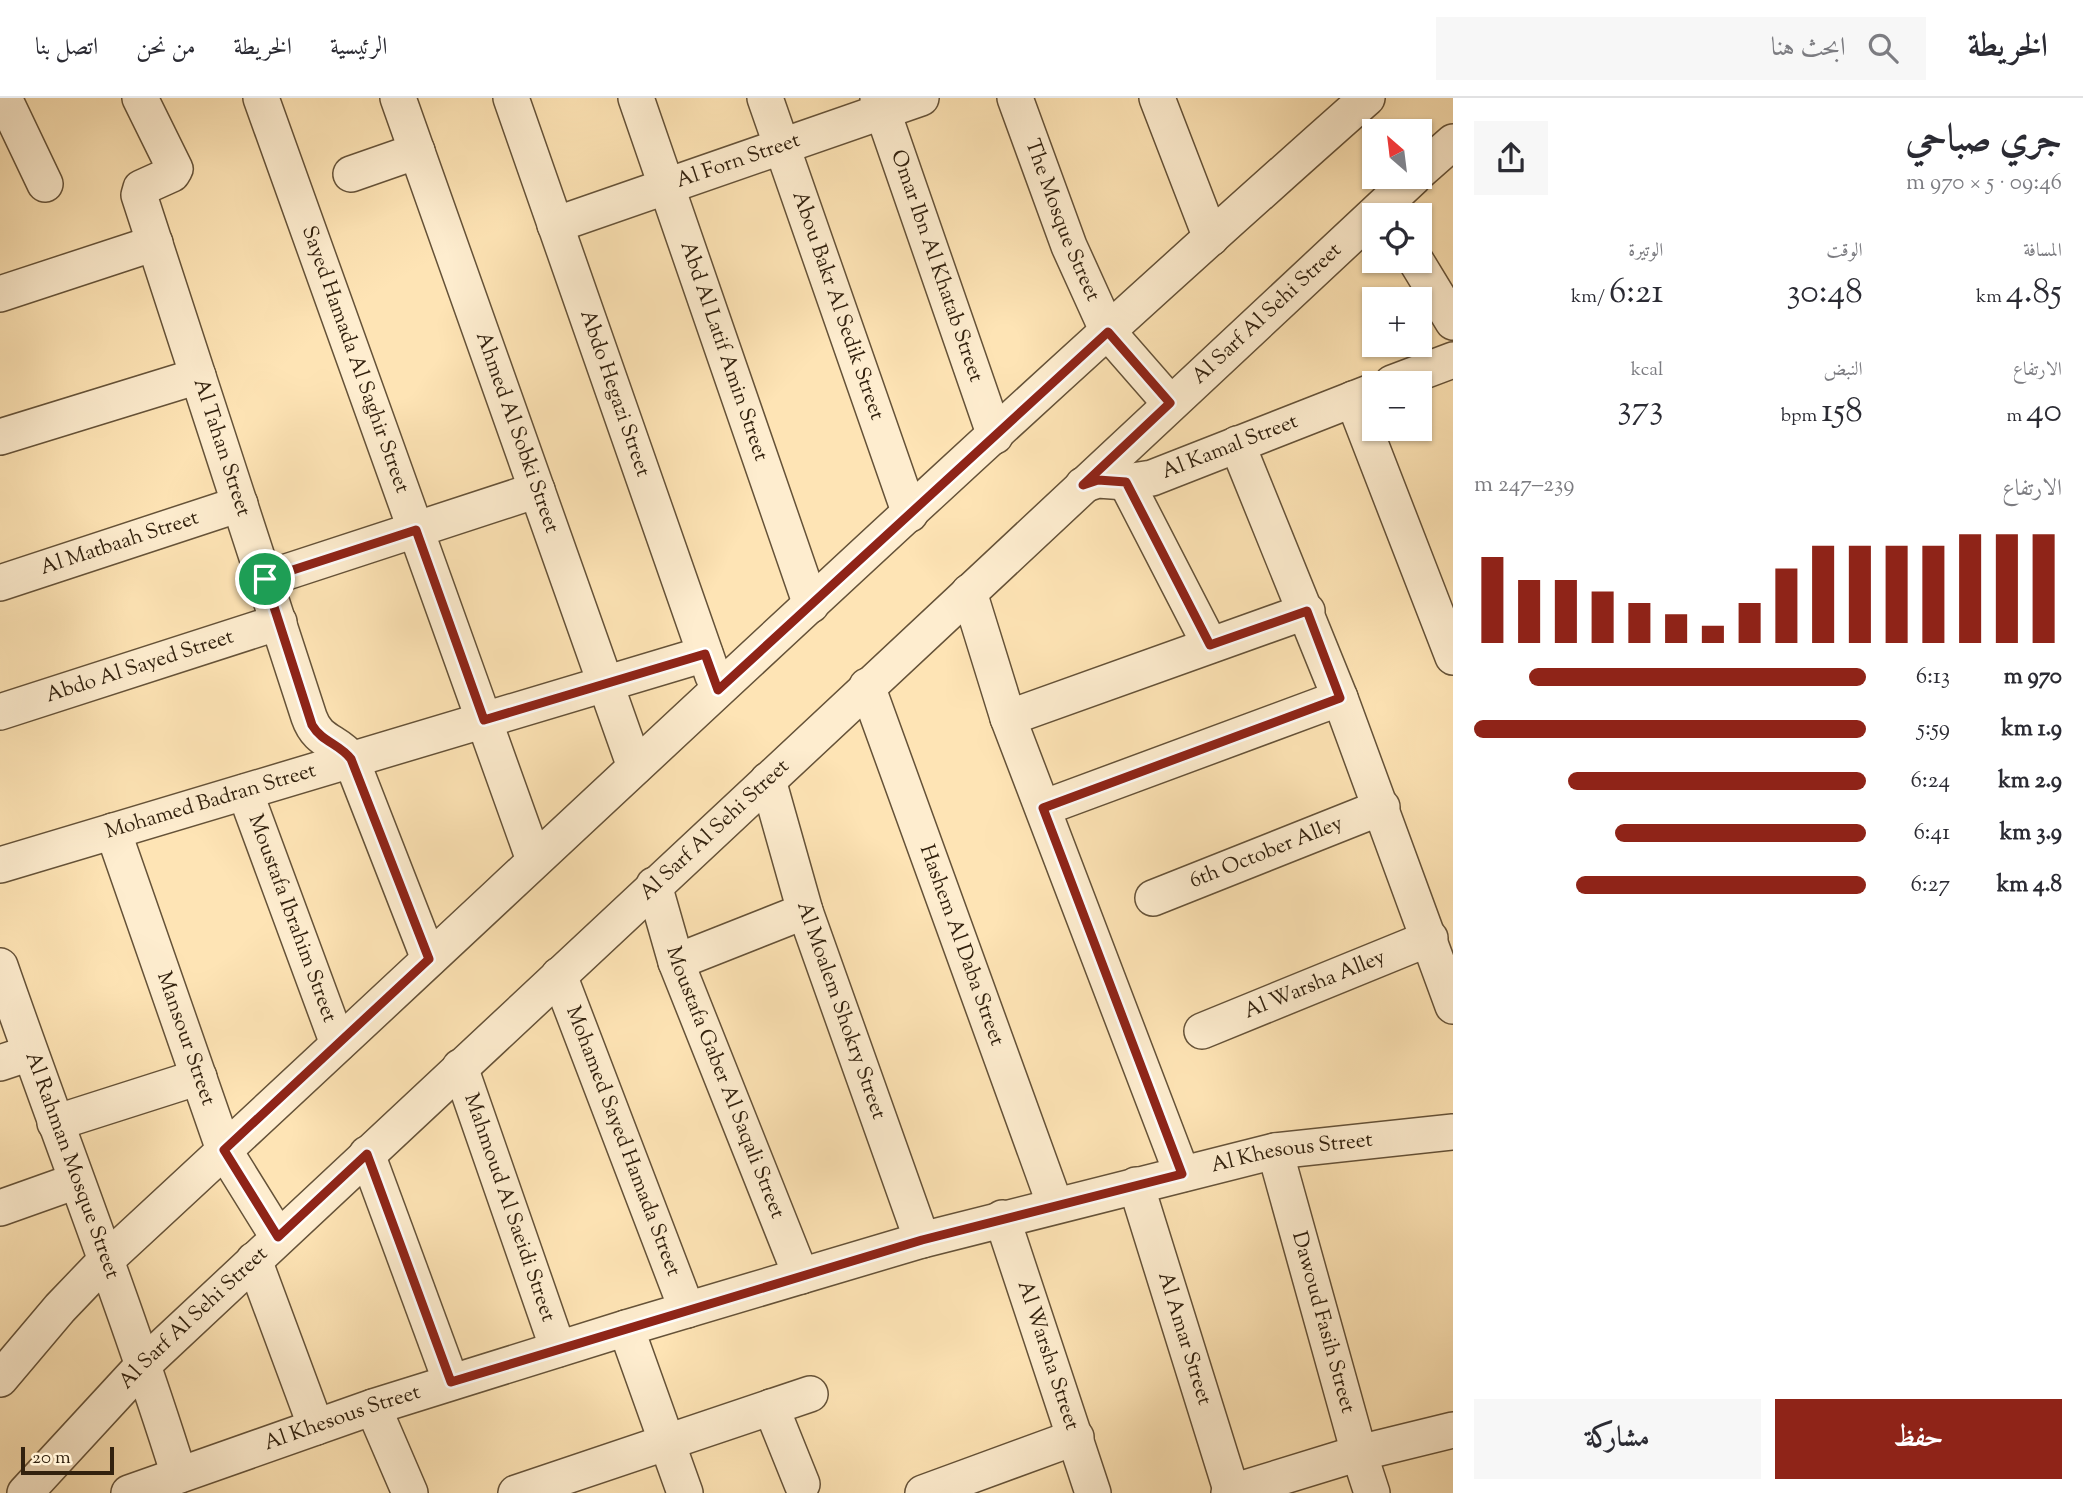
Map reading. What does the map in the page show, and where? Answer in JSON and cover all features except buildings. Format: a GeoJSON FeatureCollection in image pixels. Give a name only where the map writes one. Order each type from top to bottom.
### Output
{"type":"FeatureCollection","features":[{"type":"Feature","properties":{"kind":"street"},"geometry":{"type":"LineString","coordinates":[[4,98],[11,142],[45,184]]}},
{"type":"Feature","properties":{"kind":"street","name":"Al Tahan Street"},"geometry":{"type":"LineString","coordinates":[[140,98],[174,169],[172,174],[139,191],[155,243],[312,725],[323,739],[338,747],[351,759]]}},
{"type":"Feature","properties":{"kind":"street","name":"Sayed Hamada Al Saghir Street"},"geometry":{"type":"LineString","coordinates":[[261,98],[534,860]]}},
{"type":"Feature","properties":{"kind":"street","name":"Ahmed Al Sobki Street"},"geometry":{"type":"LineString","coordinates":[[398,98],[635,767]]}},
{"type":"Feature","properties":{"kind":"street","name":"Abdo Hegazi Street"},"geometry":{"type":"LineString","coordinates":[[511,98],[718,690]]}},
{"type":"Feature","properties":{"kind":"street","name":"Abd Al Latif Amin Street"},"geometry":{"type":"LineString","coordinates":[[636,98],[811,605]]}},
{"type":"Feature","properties":{"kind":"street","name":"Abou Bakr Al Sedik Street"},"geometry":{"type":"LineString","coordinates":[[765,98],[910,514]]}},
{"type":"Feature","properties":{"kind":"street","name":"Al Forn Street"},"geometry":{"type":"LineString","coordinates":[[555,225],[782,146],[880,105],[921,98]]}},
{"type":"Feature","properties":{"kind":"street","name":"The Mosque Street"},"geometry":{"type":"LineString","coordinates":[[1015,98],[1069,246],[1108,332],[1170,403]]}},
{"type":"Feature","properties":{"kind":"street"},"geometry":{"type":"LineString","coordinates":[[1157,98],[1211,238]]}},
{"type":"Feature","properties":{"kind":"street"},"geometry":{"type":"LineString","coordinates":[[5,1368],[106,1259],[534,860],[1358,101]]}},
{"type":"Feature","properties":{"kind":"street","name":"Omar Ibn Al Khatab Street"},"geometry":{"type":"LineString","coordinates":[[880,105],[995,436]]}},
{"type":"Feature","properties":{"kind":"street"},"geometry":{"type":"LineString","coordinates":[[1432,161],[1453,142]]}},
{"type":"Feature","properties":{"kind":"street"},"geometry":{"type":"LineString","coordinates":[[351,174],[417,150]]}},
{"type":"Feature","properties":{"kind":"street","name":"Al Sarf Al Sehi Street"},"geometry":{"type":"LineString","coordinates":[[1392,203],[1404,189]]}},
{"type":"Feature","properties":{"kind":"street","name":"Al Sarf Al Sehi Street"},"geometry":{"type":"LineString","coordinates":[[25,1493],[144,1364],[266,1248],[1170,403],[1362,231]]}},
{"type":"Feature","properties":{"kind":"street"},"geometry":{"type":"LineString","coordinates":[[0,294],[155,243]]}},
{"type":"Feature","properties":{"kind":"street"},"geometry":{"type":"LineString","coordinates":[[1423,273],[1453,321]]}},
{"type":"Feature","properties":{"kind":"street"},"geometry":{"type":"LineString","coordinates":[[1424,371],[1453,360]]}},
{"type":"Feature","properties":{"kind":"street"},"geometry":{"type":"LineString","coordinates":[[0,437],[198,376]]}},
{"type":"Feature","properties":{"kind":"street","name":"Al Kamal Street"},"geometry":{"type":"LineString","coordinates":[[1083,485],[1098,480],[1126,482],[1152,478],[1362,396]]}},
{"type":"Feature","properties":{"kind":"street"},"geometry":{"type":"LineString","coordinates":[[1380,441],[1453,657]]}},
{"type":"Feature","properties":{"kind":"street"},"geometry":{"type":"LineString","coordinates":[[1237,444],[1307,611],[1382,807],[1453,1006]]}},
{"type":"Feature","properties":{"kind":"street"},"geometry":{"type":"LineString","coordinates":[[1126,482],[1210,645]]}},
{"type":"Feature","properties":{"kind":"street"},"geometry":{"type":"LineString","coordinates":[[265,579],[537,490]]}},
{"type":"Feature","properties":{"kind":"street","name":"Al Matbaah Street"},"geometry":{"type":"LineString","coordinates":[[0,583],[240,504]]}},
{"type":"Feature","properties":{"kind":"street"},"geometry":{"type":"LineString","coordinates":[[968,592],[1008,718],[1182,1174]]}},
{"type":"Feature","properties":{"kind":"street"},"geometry":{"type":"LineString","coordinates":[[1008,718],[1307,611]]}},
{"type":"Feature","properties":{"kind":"street","name":"Abdo Al Sayed Street"},"geometry":{"type":"LineString","coordinates":[[0,712],[279,622]]}},
{"type":"Feature","properties":{"kind":"street","name":"Mohamed Badran Street"},"geometry":{"type":"LineString","coordinates":[[0,865],[705,654]]}},
{"type":"Feature","properties":{"kind":"street","name":"Hashem Al Daba Street"},"geometry":{"type":"LineString","coordinates":[[867,686],[1055,1205]]}},
{"type":"Feature","properties":{"kind":"street"},"geometry":{"type":"LineString","coordinates":[[1043,808],[1340,698]]}},
{"type":"Feature","properties":{"kind":"street"},"geometry":{"type":"LineString","coordinates":[[351,759],[429,959]]}},
{"type":"Feature","properties":{"kind":"street","name":"Al Moalem Shokry Street"},"geometry":{"type":"LineString","coordinates":[[768,780],[805,911],[922,1240]]}},
{"type":"Feature","properties":{"kind":"street","name":"Moustafa Ibrahim Street"},"geometry":{"type":"LineString","coordinates":[[245,792],[338,1044]]}},
{"type":"Feature","properties":{"kind":"street","name":"6th October Alley"},"geometry":{"type":"LineString","coordinates":[[1153,898],[1382,807]]}},
{"type":"Feature","properties":{"kind":"street","name":"Mansour Street"},"geometry":{"type":"LineString","coordinates":[[113,831],[224,1150],[266,1248],[316,1427]]}},
{"type":"Feature","properties":{"kind":"street","name":"Moustafa Gaber Al Saqali Street"},"geometry":{"type":"LineString","coordinates":[[654,886],[676,962],[801,1276]]}},
{"type":"Feature","properties":{"kind":"street"},"geometry":{"type":"LineString","coordinates":[[676,962],[805,911]]}},
{"type":"Feature","properties":{"kind":"street","name":"Al Warsha Alley"},"geometry":{"type":"LineString","coordinates":[[1202,1031],[1430,938]]}},
{"type":"Feature","properties":{"kind":"street","name":"Al Rahman Mosque Street"},"geometry":{"type":"LineString","coordinates":[[0,966],[15,1058],[55,1123],[144,1364],[201,1478]]}},
{"type":"Feature","properties":{"kind":"street","name":"Mohamed Sayed Hamada Street"},"geometry":{"type":"LineString","coordinates":[[559,975],[687,1310]]}},
{"type":"Feature","properties":{"kind":"street","name":"Mahmoud Al Saeidi Street"},"geometry":{"type":"LineString","coordinates":[[460,1067],[558,1349]]}},
{"type":"Feature","properties":{"kind":"street"},"geometry":{"type":"LineString","coordinates":[[55,1123],[199,1077]]}},
{"type":"Feature","properties":{"kind":"street","name":"Al Khesous Street"},"geometry":{"type":"LineString","coordinates":[[129,1493],[201,1478],[316,1427],[451,1382],[1002,1218],[1275,1151],[1453,1132]]}},
{"type":"Feature","properties":{"kind":"street","name":"Dawoud Fasih Street"},"geometry":{"type":"LineString","coordinates":[[1275,1151],[1359,1453],[1373,1493]]}},
{"type":"Feature","properties":{"kind":"street"},"geometry":{"type":"LineString","coordinates":[[367,1154],[451,1382]]}},
{"type":"Feature","properties":{"kind":"street"},"geometry":{"type":"LineString","coordinates":[[0,1208],[76,1181]]}},
{"type":"Feature","properties":{"kind":"street","name":"Al Amar Street"},"geometry":{"type":"LineString","coordinates":[[1136,1185],[1231,1493]]}},
{"type":"Feature","properties":{"kind":"street","name":"Al Warsha Street"},"geometry":{"type":"LineString","coordinates":[[1002,1218],[1093,1493]]}},
{"type":"Feature","properties":{"kind":"street"},"geometry":{"type":"LineString","coordinates":[[626,1328],[685,1493]]}},
{"type":"Feature","properties":{"kind":"street"},"geometry":{"type":"LineString","coordinates":[[516,1493],[810,1394]]}},
{"type":"Feature","properties":{"kind":"street"},"geometry":{"type":"LineString","coordinates":[[373,1407],[410,1493]]}},
{"type":"Feature","properties":{"kind":"street"},"geometry":{"type":"LineString","coordinates":[[771,1407],[802,1485]]}},
{"type":"Feature","properties":{"kind":"street"},"geometry":{"type":"LineString","coordinates":[[1231,1493],[1359,1453],[1453,1430]]}},
{"type":"Feature","properties":{"kind":"street"},"geometry":{"type":"LineString","coordinates":[[923,1493],[1076,1437]]}},
{"type":"Feature","properties":{"kind":"route"},"geometry":{"type":"LineString","coordinates":[[1108,332],[1170,403],[1083,485],[1098,480],[1126,482],[1210,645],[1307,611],[1340,698],[1043,808],[1182,1174],[922,1240],[451,1382],[367,1154],[278,1237],[224,1150],[429,959],[351,759],[346,752],[323,739],[312,725],[265,579],[416,530],[484,720],[705,654],[718,690],[1108,332]]}}]}
